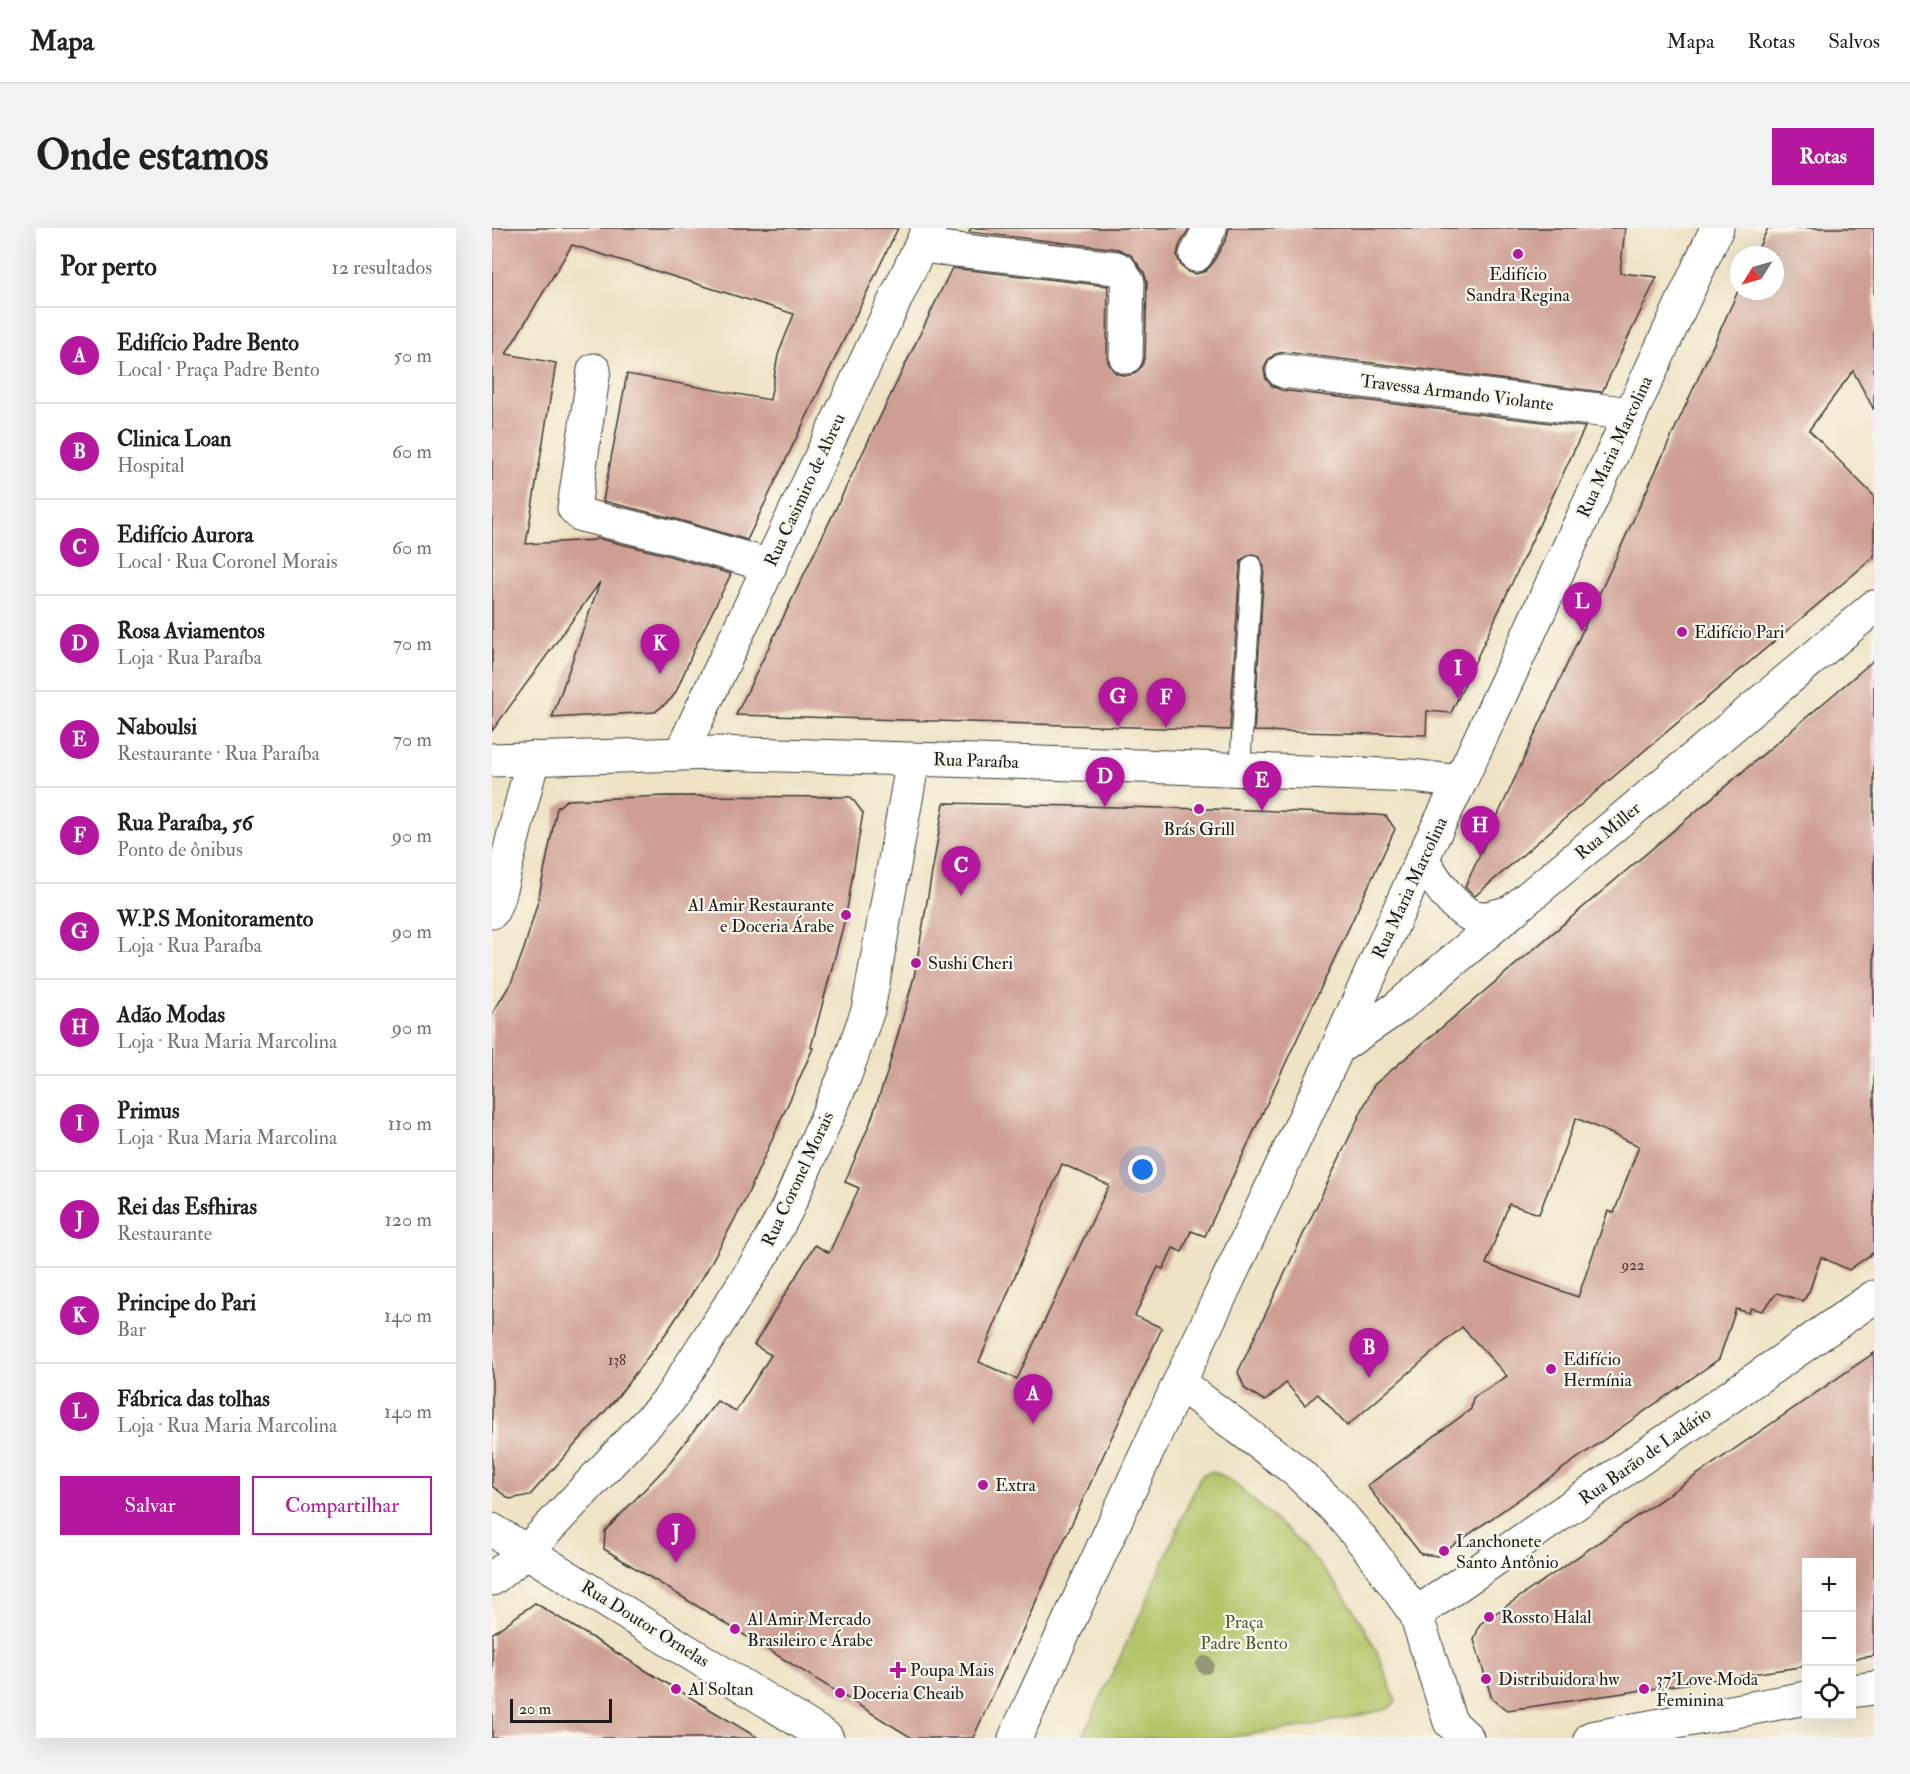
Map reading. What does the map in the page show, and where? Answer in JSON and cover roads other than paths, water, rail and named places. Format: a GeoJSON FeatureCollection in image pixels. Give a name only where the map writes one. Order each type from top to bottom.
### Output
{"type":"FeatureCollection","features":[{"type":"Feature","properties":{"kind":"main road","name":"Rua Maria Marcolina"},"geometry":{"type":"LineString","coordinates":[[1179,1383],[1338,1048],[1422,859],[1460,782],[1717,228]]}},
{"type":"Feature","properties":{"kind":"main road"},"geometry":{"type":"LineString","coordinates":[[925,237],[1116,268],[1121,271],[1128,282],[1126,357]]}},
{"type":"Feature","properties":{"kind":"main road","name":"Rua Casimiro de Abreu"},"geometry":{"type":"LineString","coordinates":[[681,753],[925,237]]}},
{"type":"Feature","properties":{"kind":"main road"},"geometry":{"type":"LineString","coordinates":[[594,370],[574,508],[577,512],[580,515],[668,536],[770,566]]}},
{"type":"Feature","properties":{"kind":"main road","name":"Travessa Armando Violante"},"geometry":{"type":"LineString","coordinates":[[1283,371],[1630,414]]}},
{"type":"Feature","properties":{"kind":"main road","name":"Rua Miller"},"geometry":{"type":"LineString","coordinates":[[1338,1048],[1398,1007],[1874,607]]}},
{"type":"Feature","properties":{"kind":"main road","name":"Rua Paraíba"},"geometry":{"type":"LineString","coordinates":[[492,760],[681,753],[1413,776],[1460,782]]}},
{"type":"Feature","properties":{"kind":"main road"},"geometry":{"type":"LineString","coordinates":[[492,912],[498,897],[533,758]]}},
{"type":"Feature","properties":{"kind":"main road","name":"Rua Coronel Morais"},"geometry":{"type":"LineString","coordinates":[[492,1579],[527,1551],[668,1401],[764,1252],[787,1209],[845,1075],[868,1010],[913,760]]}},
{"type":"Feature","properties":{"kind":"main road"},"geometry":{"type":"LineString","coordinates":[[1422,859],[1442,889],[1463,911],[1484,918],[1511,912]]}},
{"type":"Feature","properties":{"kind":"main road","name":"Rua Barão de Ladário"},"geometry":{"type":"LineString","coordinates":[[1416,1614],[1874,1297]]}},
{"type":"Feature","properties":{"kind":"main road"},"geometry":{"type":"LineString","coordinates":[[1015,1738],[1179,1383],[1295,1470],[1335,1508],[1367,1546],[1416,1614],[1452,1733]]}},
{"type":"Feature","properties":{"kind":"main road","name":"Rua Doutor Ornelas"},"geometry":{"type":"LineString","coordinates":[[492,1530],[827,1738]]}},
{"type":"Feature","properties":{"kind":"main road"},"geometry":{"type":"LineString","coordinates":[[1856,1690],[1874,1688]]}},
{"type":"Feature","properties":{"kind":"main road"},"geometry":{"type":"LineString","coordinates":[[1591,1738],[1644,1734],[1726,1713],[1802,1699]]}},
{"type":"Feature","properties":{"kind":"main road"},"geometry":{"type":"LineString","coordinates":[[1697,1738],[1703,1729],[1726,1713]]}},
{"type":"Feature","properties":{"kind":"lane"},"geometry":{"type":"LineString","coordinates":[[1240,770],[1252,566]]}},
{"type":"Feature","properties":{"kind":"place","name":"Edifício Sandra Regina"},"geometry":{"type":"Point","coordinates":[1518,254]}},
{"type":"Feature","properties":{"kind":"place","name":"Fábrica das tolhas"},"geometry":{"type":"Point","coordinates":[1582,632]}},
{"type":"Feature","properties":{"kind":"place","name":"Edifício Pari"},"geometry":{"type":"Point","coordinates":[1682,632]}},
{"type":"Feature","properties":{"kind":"place","name":"Principe do Pari"},"geometry":{"type":"Point","coordinates":[660,674]}},
{"type":"Feature","properties":{"kind":"place","name":"Primus"},"geometry":{"type":"Point","coordinates":[1458,699]}},
{"type":"Feature","properties":{"kind":"place","name":"W.P.S Monitoramento"},"geometry":{"type":"Point","coordinates":[1118,727]}},
{"type":"Feature","properties":{"kind":"place","name":"Rua Paraíba, 56"},"geometry":{"type":"Point","coordinates":[1166,728]}},
{"type":"Feature","properties":{"kind":"place","name":"Rosa Aviamentos"},"geometry":{"type":"Point","coordinates":[1105,807]}},
{"type":"Feature","properties":{"kind":"place","name":"Brás Grill"},"geometry":{"type":"Point","coordinates":[1199,809]}},
{"type":"Feature","properties":{"kind":"place","name":"Naboulsi"},"geometry":{"type":"Point","coordinates":[1262,811]}},
{"type":"Feature","properties":{"kind":"place","name":"Adão Modas"},"geometry":{"type":"Point","coordinates":[1480,856]}},
{"type":"Feature","properties":{"kind":"place","name":"Edifício Aurora"},"geometry":{"type":"Point","coordinates":[961,896]}},
{"type":"Feature","properties":{"kind":"place","name":"Al Amir Restaurante e Doceria Árabe"},"geometry":{"type":"Point","coordinates":[846,915]}},
{"type":"Feature","properties":{"kind":"place","name":"Sushi Cheri"},"geometry":{"type":"Point","coordinates":[916,963]}},
{"type":"Feature","properties":{"kind":"place","name":"Edifício Hermínia"},"geometry":{"type":"Point","coordinates":[1551,1369]}},
{"type":"Feature","properties":{"kind":"place","name":"Clinica Loan"},"geometry":{"type":"Point","coordinates":[1369,1378]}},
{"type":"Feature","properties":{"kind":"place","name":"Edifício Padre Bento"},"geometry":{"type":"Point","coordinates":[1033,1424]}},
{"type":"Feature","properties":{"kind":"place","name":"Extra"},"geometry":{"type":"Point","coordinates":[983,1485]}},
{"type":"Feature","properties":{"kind":"place","name":"Lanchonete Santo Antônio"},"geometry":{"type":"Point","coordinates":[1444,1551]}},
{"type":"Feature","properties":{"kind":"place","name":"Rei das Esfhiras"},"geometry":{"type":"Point","coordinates":[676,1563]}},
{"type":"Feature","properties":{"kind":"place","name":"Rossto Halal"},"geometry":{"type":"Point","coordinates":[1489,1617]}},
{"type":"Feature","properties":{"kind":"place","name":"Al Amir Mercado Brasileiro e Árabe"},"geometry":{"type":"Point","coordinates":[735,1629]}},
{"type":"Feature","properties":{"kind":"place","name":"Poupa Mais"},"geometry":{"type":"Point","coordinates":[898,1670]}},
{"type":"Feature","properties":{"kind":"place","name":"Distribuidora hw"},"geometry":{"type":"Point","coordinates":[1486,1679]}},
{"type":"Feature","properties":{"kind":"place","name":"Al Soltan"},"geometry":{"type":"Point","coordinates":[676,1689]}},
{"type":"Feature","properties":{"kind":"place","name":"37'Love Moda Feminina"},"geometry":{"type":"Point","coordinates":[1644,1689]}},
{"type":"Feature","properties":{"kind":"place","name":"Doceria Cheaib"},"geometry":{"type":"Point","coordinates":[840,1693]}},
{"type":"Feature","properties":{"kind":"park label","name":"Praça Padre Bento"},"geometry":{"type":"Point","coordinates":[1244,1632]}}]}
